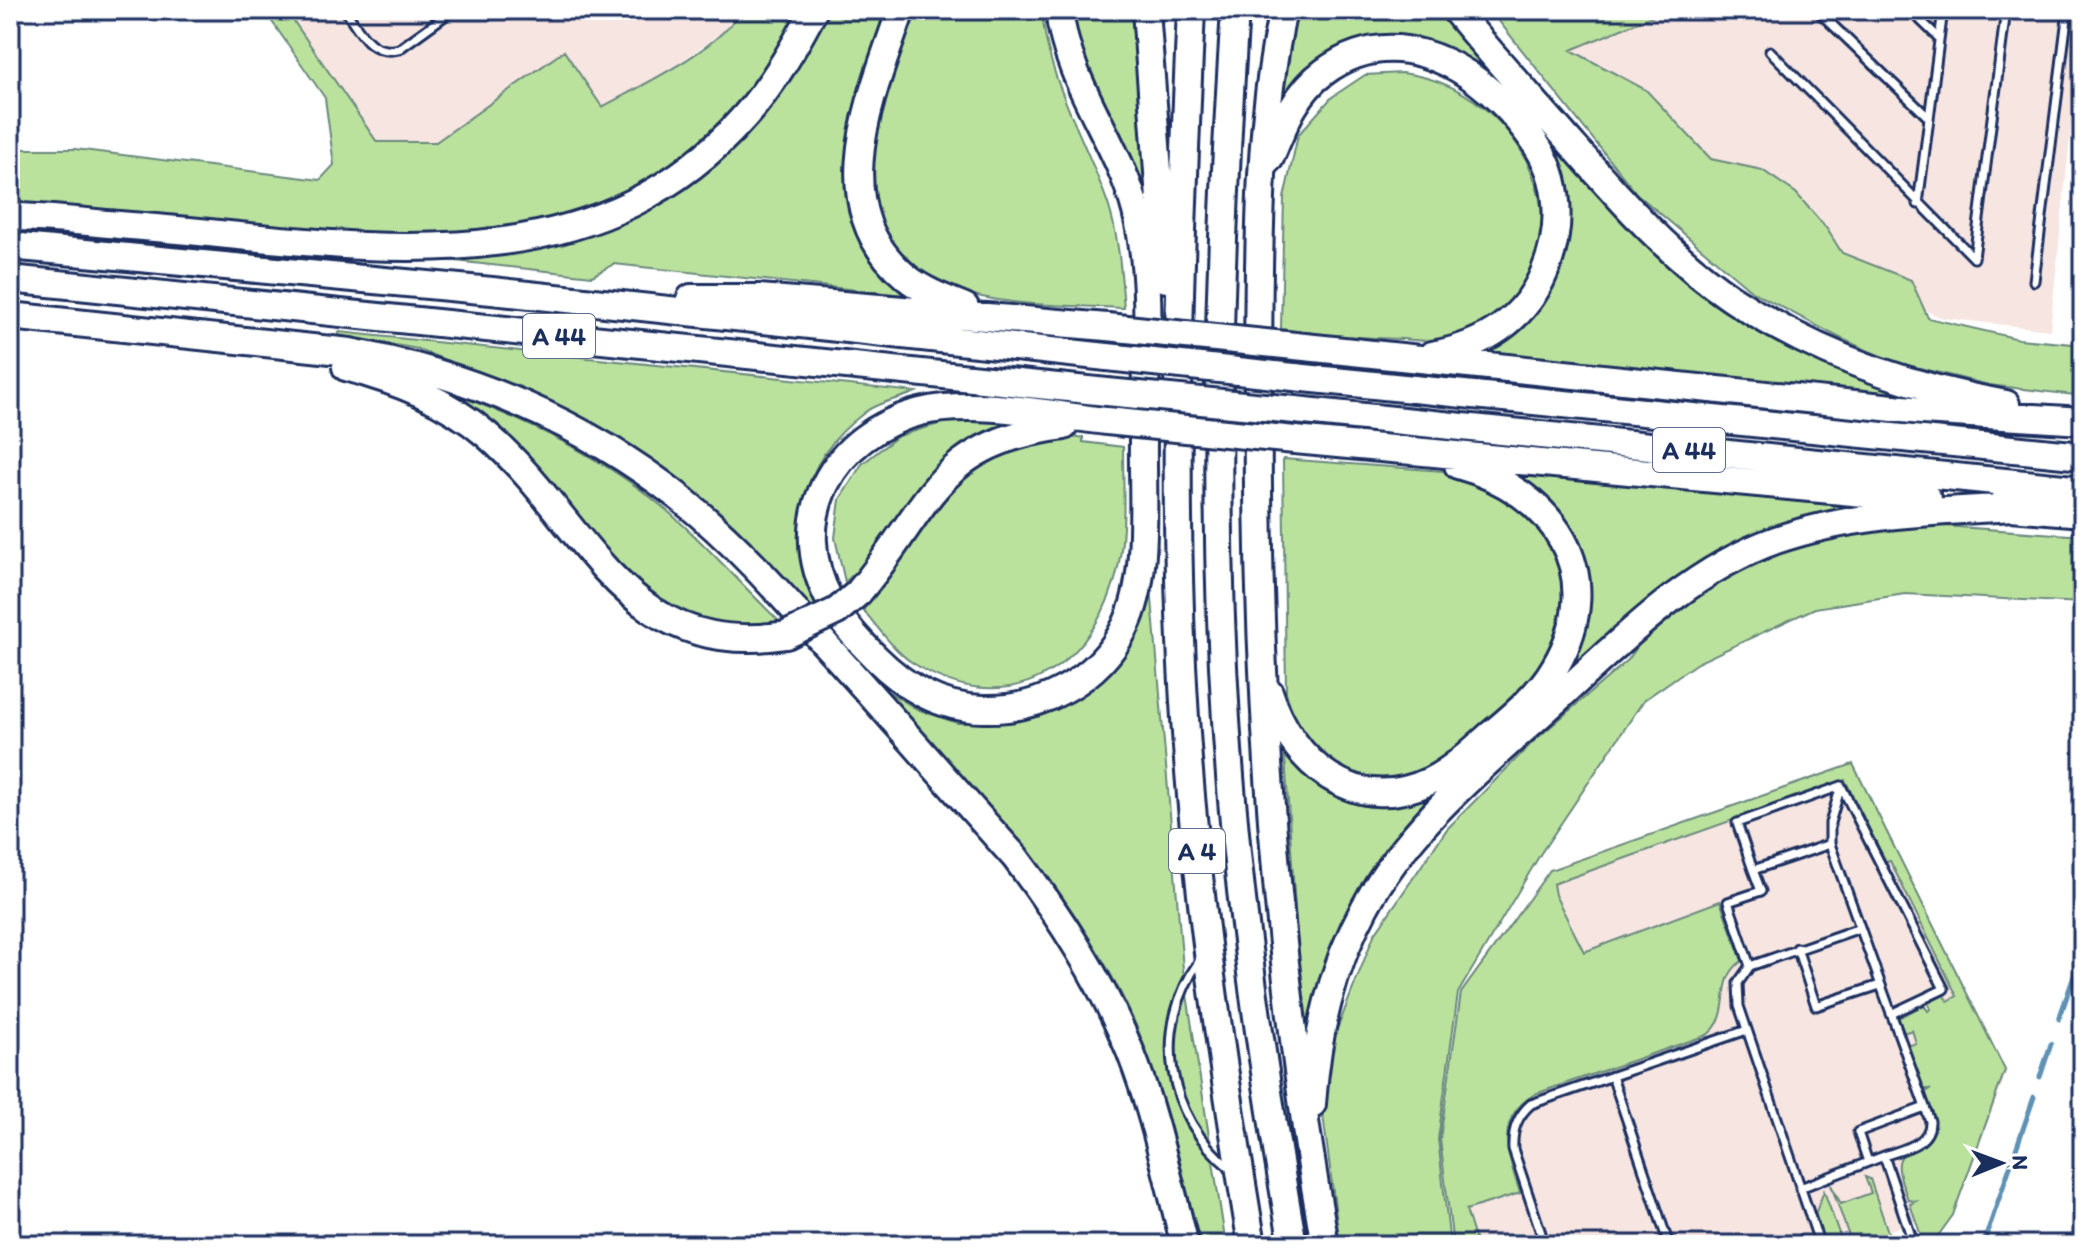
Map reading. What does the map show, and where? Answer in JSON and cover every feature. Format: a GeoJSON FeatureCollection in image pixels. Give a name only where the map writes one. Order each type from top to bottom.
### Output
{"type":"FeatureCollection","features":[{"type":"Feature","properties":{"kind":"highway"},"geometry":{"type":"LineString","coordinates":[[10,217],[387,247],[485,244],[541,237],[585,224],[654,194],[703,158],[746,116],[787,60],[814,10]]}},
{"type":"Feature","properties":{"kind":"highway"},"geometry":{"type":"LineString","coordinates":[[901,10],[861,138],[858,168],[861,205],[878,246],[905,276],[928,291],[983,315]]}},
{"type":"Feature","properties":{"kind":"highway"},"geometry":{"type":"LineString","coordinates":[[1059,10],[1072,67],[1125,180],[1142,241],[1146,295],[1140,560],[1132,612],[1103,658],[1066,689],[1038,702],[1006,708],[958,706],[927,696],[900,681],[843,621],[829,600],[818,569],[814,532],[821,491],[839,459],[851,445],[874,431],[924,411],[973,409],[1107,421],[1295,440],[2083,513]]}},
{"type":"Feature","properties":{"kind":"highway"},"geometry":{"type":"LineString","coordinates":[[1146,10],[1178,454]]}},
{"type":"Feature","properties":{"kind":"highway","name":"A 4"},"geometry":{"type":"LineString","coordinates":[[1191,10],[1178,454],[1184,693],[1208,948],[1252,1245]]}},
{"type":"Feature","properties":{"kind":"highway","name":"A 4"},"geometry":{"type":"LineString","coordinates":[[1235,10],[1225,215],[1219,478],[1226,719],[1243,904],[1293,1245]]}},
{"type":"Feature","properties":{"kind":"highway"},"geometry":{"type":"LineString","coordinates":[[1283,10],[1271,71],[1263,177],[1257,457],[1261,669],[1275,874],[1309,1155],[1325,1245]]}},
{"type":"Feature","properties":{"kind":"highway"},"geometry":{"type":"LineString","coordinates":[[1455,10],[1599,174],[1670,248],[1730,298],[1834,353],[1888,375],[1973,398],[2083,419]]}},
{"type":"Feature","properties":{"kind":"highway"},"geometry":{"type":"LineString","coordinates":[[1263,177],[1289,115],[1307,87],[1339,63],[1373,51],[1417,51],[1459,67],[1494,94],[1525,128],[1541,151],[1557,205],[1554,242],[1539,285],[1511,321],[1491,336],[1444,353],[1411,359]]}},
{"type":"Feature","properties":{"kind":"highway","name":"A 44"},"geometry":{"type":"LineString","coordinates":[[10,246],[492,291],[1294,377],[2083,456]]}},
{"type":"Feature","properties":{"kind":"highway","name":"A 44"},"geometry":{"type":"LineString","coordinates":[[10,279],[2083,490]]}},
{"type":"Feature","properties":{"kind":"highway"},"geometry":{"type":"LineString","coordinates":[[492,291],[535,286],[634,296],[759,298],[983,315],[2014,420],[2083,419]]}},
{"type":"Feature","properties":{"kind":"highway"},"geometry":{"type":"LineString","coordinates":[[10,316],[350,352],[405,362],[453,377],[540,412],[604,447],[679,497],[750,560],[1015,857],[1075,941],[1099,983],[1130,1051],[1155,1124],[1185,1245]]}},
{"type":"Feature","properties":{"kind":"highway"},"geometry":{"type":"LineString","coordinates":[[269,345],[409,385],[469,422],[485,434],[551,501],[631,597],[668,622],[699,634],[728,639],[786,635],[837,611],[858,593],[922,503],[971,456],[1016,434],[1107,421]]}},
{"type":"Feature","properties":{"kind":"highway"},"geometry":{"type":"LineString","coordinates":[[1261,669],[1283,725],[1309,763],[1344,785],[1388,791],[1428,782],[1449,770],[1516,712],[1555,667],[1573,623],[1575,591],[1569,555],[1550,519],[1524,494],[1486,473],[1400,449]]}},
{"type":"Feature","properties":{"kind":"highway"},"geometry":{"type":"LineString","coordinates":[[1309,1155],[1321,1018],[1345,946],[1390,866],[1466,781],[1675,595],[1746,553],[1832,523],[1884,515],[2015,507]]}},
{"type":"Feature","properties":{"kind":"lane"},"geometry":{"type":"LineString","coordinates":[[345,10],[369,44],[388,51],[399,49],[453,10]]}},
{"type":"Feature","properties":{"kind":"lane"},"geometry":{"type":"LineString","coordinates":[[1817,10],[1929,118]]}},
{"type":"Feature","properties":{"kind":"lane"},"geometry":{"type":"LineString","coordinates":[[1910,10],[1939,38]]}},
{"type":"Feature","properties":{"kind":"lane"},"geometry":{"type":"LineString","coordinates":[[1918,204],[1943,10]]}},
{"type":"Feature","properties":{"kind":"lane"},"geometry":{"type":"LineString","coordinates":[[1770,51],[1974,258],[2006,10]]}},
{"type":"Feature","properties":{"kind":"lane"},"geometry":{"type":"LineString","coordinates":[[2034,281],[2068,10]]}},
{"type":"Feature","properties":{"kind":"lane"},"geometry":{"type":"LineString","coordinates":[[1800,1188],[1924,1138],[1930,1127],[1830,844],[1830,823],[1841,786]]}},
{"type":"Feature","properties":{"kind":"lane"},"geometry":{"type":"LineString","coordinates":[[1750,966],[1728,902],[1761,891],[1737,823],[1841,786]]}},
{"type":"Feature","properties":{"kind":"lane"},"geometry":{"type":"LineString","coordinates":[[1841,786],[1944,989],[1925,1001],[1891,1014]]}},
{"type":"Feature","properties":{"kind":"lane"},"geometry":{"type":"LineString","coordinates":[[1753,870],[1830,844]]}},
{"type":"Feature","properties":{"kind":"lane"},"geometry":{"type":"LineString","coordinates":[[1820,1245],[1747,1030],[1737,994],[1738,983],[1750,966],[1860,928]]}},
{"type":"Feature","properties":{"kind":"lane"},"geometry":{"type":"LineString","coordinates":[[1208,948],[1179,994],[1170,1031],[1172,1062],[1181,1099],[1198,1137],[1241,1177]]}},
{"type":"Feature","properties":{"kind":"lane"},"geometry":{"type":"LineString","coordinates":[[1797,948],[1816,1006],[1880,985]]}},
{"type":"Feature","properties":{"kind":"lane"},"geometry":{"type":"LineString","coordinates":[[1545,1245],[1513,1149],[1516,1124],[1531,1104],[1747,1030]]}},
{"type":"Feature","properties":{"kind":"lane"},"geometry":{"type":"LineString","coordinates":[[1612,1076],[1669,1245]]}},
{"type":"Feature","properties":{"kind":"lane"},"geometry":{"type":"LineString","coordinates":[[1868,1162],[1858,1132],[1925,1107]]}},
{"type":"Feature","properties":{"kind":"lane"},"geometry":{"type":"LineString","coordinates":[[1884,1156],[1914,1245]]}},
{"type":"Feature","properties":{"kind":"shaded area"},"geometry":{"type":"Polygon","coordinates":[[[286,10],[741,10],[733,25],[665,73],[602,108],[563,51],[436,142],[377,142],[286,10]]]}},
{"type":"Feature","properties":{"kind":"shaded area"},"geometry":{"type":"Polygon","coordinates":[[[1667,10],[2083,10],[2050,330],[1943,318],[1846,278],[1570,50],[1667,10]]]}},
{"type":"Feature","properties":{"kind":"shaded area"},"geometry":{"type":"Polygon","coordinates":[[[1853,764],[2007,1071],[1957,1206],[1866,1239],[1868,1245],[1452,1245],[1439,1139],[1460,993],[1549,869],[1853,764]]]}},
{"type":"Feature","properties":{"kind":"green space"},"geometry":{"type":"Polygon","coordinates":[[[264,10],[286,10],[377,142],[436,142],[564,51],[602,107],[699,52],[731,24],[741,10],[803,10],[746,96],[694,152],[674,168],[625,197],[573,218],[518,231],[403,239],[288,233],[10,210],[10,149],[75,149],[320,180],[334,165],[325,98],[264,10]]]}},
{"type":"Feature","properties":{"kind":"green space"},"geometry":{"type":"Polygon","coordinates":[[[828,10],[891,10],[855,124],[847,194],[861,236],[884,276],[904,295],[614,264],[592,276],[427,258],[541,250],[621,222],[816,32],[828,10]]]}},
{"type":"Feature","properties":{"kind":"green space"},"geometry":{"type":"Polygon","coordinates":[[[914,10],[1042,10],[1045,35],[1059,84],[1112,217],[1124,308],[1023,303],[988,298],[955,290],[926,276],[900,255],[881,227],[870,199],[868,181],[879,116],[914,10]]]}},
{"type":"Feature","properties":{"kind":"green space"},"geometry":{"type":"Polygon","coordinates":[[[1071,10],[1135,10],[1154,277],[1082,63],[1071,10]]]}},
{"type":"Feature","properties":{"kind":"green space"},"geometry":{"type":"Polygon","coordinates":[[[1295,10],[1441,10],[1592,189],[1654,248],[1902,390],[1901,397],[1481,354],[1528,323],[1564,261],[1569,227],[1567,191],[1486,73],[1461,54],[1429,42],[1292,88],[1282,99],[1279,96],[1295,10]]]}},
{"type":"Feature","properties":{"kind":"green space"},"geometry":{"type":"Polygon","coordinates":[[[1490,10],[1667,10],[1571,50],[1646,90],[1711,159],[1762,170],[1796,193],[1827,229],[1842,253],[1911,280],[1928,318],[2019,339],[2083,345],[2083,396],[1989,385],[1891,361],[1753,292],[1637,194],[1490,10]]]}},
{"type":"Feature","properties":{"kind":"green space"},"geometry":{"type":"Polygon","coordinates":[[[1402,73],[1453,88],[1494,116],[1523,154],[1539,197],[1541,242],[1527,283],[1496,317],[1440,340],[1356,337],[1281,329],[1284,198],[1298,135],[1332,97],[1365,75],[1402,73]]]}},
{"type":"Feature","properties":{"kind":"green space"},"geometry":{"type":"Polygon","coordinates":[[[339,332],[916,392],[882,403],[864,413],[841,433],[824,454],[812,477],[804,502],[801,527],[803,553],[818,608],[808,614],[712,513],[502,383],[418,349],[338,335],[339,332]]]}},
{"type":"Feature","properties":{"kind":"green space"},"geometry":{"type":"Polygon","coordinates":[[[413,379],[536,428],[622,477],[684,525],[782,624],[753,631],[656,608],[413,379]]]}},
{"type":"Feature","properties":{"kind":"green space"},"geometry":{"type":"Polygon","coordinates":[[[949,421],[1018,423],[845,582],[835,538],[840,499],[862,464],[898,436],[949,421]]]}},
{"type":"Feature","properties":{"kind":"green space"},"geometry":{"type":"Polygon","coordinates":[[[1083,437],[1083,442],[1123,447],[1124,497],[1123,531],[1115,580],[1102,613],[1084,641],[1062,663],[1036,679],[1008,687],[978,688],[946,680],[906,658],[863,610],[950,494],[973,472],[1002,455],[1037,443],[1083,437]]]}},
{"type":"Feature","properties":{"kind":"green space"},"geometry":{"type":"Polygon","coordinates":[[[1283,459],[1457,472],[1525,506],[1550,542],[1561,569],[1563,606],[1559,630],[1535,679],[1433,766],[1405,778],[1377,779],[1348,775],[1322,759],[1295,725],[1286,692],[1283,459]]]}},
{"type":"Feature","properties":{"kind":"green space"},"geometry":{"type":"Polygon","coordinates":[[[1498,470],[1858,508],[1754,541],[1413,825],[1312,1042],[1304,1043],[1284,742],[1302,764],[1403,795],[1540,697],[1582,585],[1498,470]]]}},
{"type":"Feature","properties":{"kind":"green space"},"geometry":{"type":"Polygon","coordinates":[[[1916,524],[2083,536],[2083,603],[1905,594],[1815,608],[1697,663],[1644,700],[1541,853],[1458,993],[1438,1139],[1450,1245],[1340,1245],[1323,1115],[1329,1050],[1374,935],[1447,829],[1534,741],[1628,660],[1645,636],[1719,582],[1788,550],[1870,530],[1916,524]]]}},
{"type":"Feature","properties":{"kind":"green space"},"geometry":{"type":"Polygon","coordinates":[[[1150,575],[1183,969],[1226,1245],[1201,1245],[1160,1090],[1142,1040],[1092,942],[1028,853],[882,688],[917,709],[957,723],[1011,723],[1055,707],[1150,575]]]}},
{"type":"Feature","properties":{"kind":"green space"},"geometry":{"type":"Polygon","coordinates":[[[1853,764],[2005,1070],[1953,1215],[1935,1240],[1924,1244],[1910,1204],[1916,1201],[1908,1200],[1899,1172],[1903,1154],[1930,1137],[1932,1128],[1925,1092],[1931,1089],[1923,1089],[1908,1046],[1916,1043],[1912,1030],[1903,1033],[1898,1018],[1924,1005],[1928,1011],[1931,1009],[1928,1003],[1944,995],[1948,1001],[1957,996],[1890,861],[1886,862],[1845,780],[1553,884],[1555,895],[1584,952],[1720,901],[1742,961],[1728,978],[1720,1017],[1707,1035],[1535,1094],[1522,1104],[1513,1114],[1507,1138],[1520,1193],[1466,1210],[1477,1245],[1453,1245],[1440,1139],[1461,993],[1550,870],[1853,764]]]}},
{"type":"Feature","properties":{"kind":"green space"},"geometry":{"type":"Polygon","coordinates":[[[1865,1177],[1870,1179],[1889,1235],[1870,1241],[1871,1245],[1852,1245],[1831,1185],[1841,1204],[1871,1193],[1865,1177]]]}},
{"type":"Feature","properties":{"kind":"green space"},"geometry":{"type":"Polygon","coordinates":[[[1824,1191],[1843,1245],[1823,1245],[1814,1217],[1824,1191]]]}},
{"type":"Feature","properties":{"kind":"waterway"},"geometry":{"type":"LineString","coordinates":[[2059,1019],[2083,950]]}},
{"type":"Feature","properties":{"kind":"waterway"},"geometry":{"type":"LineString","coordinates":[[2040,1077],[2051,1044]]}},
{"type":"Feature","properties":{"kind":"waterway"},"geometry":{"type":"LineString","coordinates":[[1983,1245],[2034,1097]]}}]}
